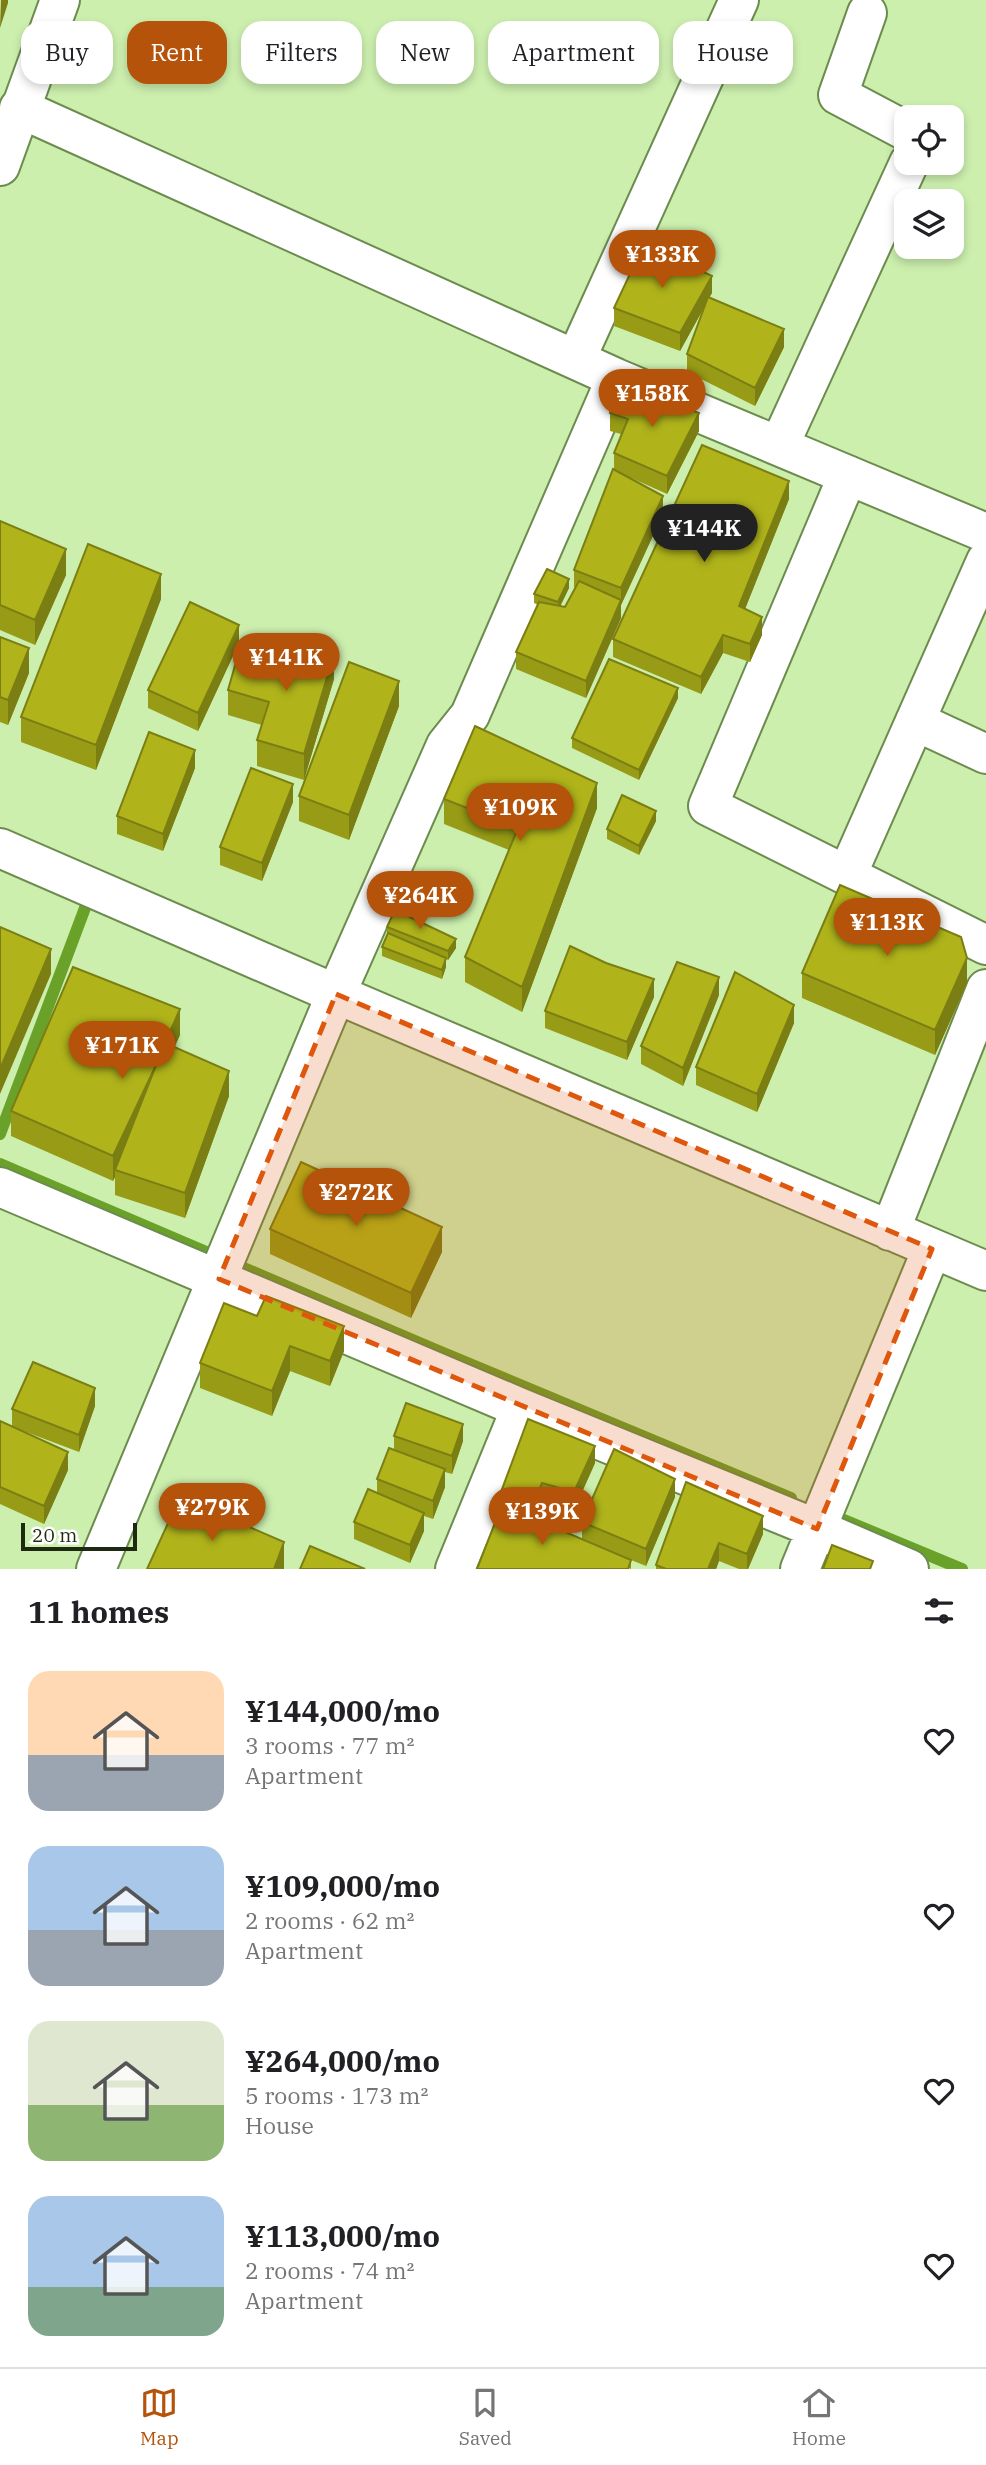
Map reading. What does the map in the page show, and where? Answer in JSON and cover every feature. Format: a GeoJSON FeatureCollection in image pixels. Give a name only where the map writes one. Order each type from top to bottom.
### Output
{"type":"FeatureCollection","features":[{"type":"Feature","properties":{"kind":"street"},"geometry":{"type":"LineString","coordinates":[[0,166],[19,108],[61,0]]}},
{"type":"Feature","properties":{"kind":"street"},"geometry":{"type":"LineString","coordinates":[[576,359],[739,0]]}},
{"type":"Feature","properties":{"kind":"street"},"geometry":{"type":"LineString","coordinates":[[861,4],[838,95],[894,125]]}},
{"type":"Feature","properties":{"kind":"street"},"geometry":{"type":"LineString","coordinates":[[19,108],[616,378],[986,533]]}},
{"type":"Feature","properties":{"kind":"street"},"geometry":{"type":"LineString","coordinates":[[779,446],[903,175]]}},
{"type":"Feature","properties":{"kind":"street"},"geometry":{"type":"LineString","coordinates":[[96,1569],[336,994],[446,745],[470,715],[616,378]]}},
{"type":"Feature","properties":{"kind":"street"},"geometry":{"type":"LineString","coordinates":[[848,475],[708,806],[986,945]]}},
{"type":"Feature","properties":{"kind":"street"},"geometry":{"type":"LineString","coordinates":[[847,875],[986,561]]}},
{"type":"Feature","properties":{"kind":"street"},"geometry":{"type":"LineString","coordinates":[[915,721],[986,754]]}},
{"type":"Feature","properties":{"kind":"street"},"geometry":{"type":"LineString","coordinates":[[0,848],[986,1271]]}},
{"type":"Feature","properties":{"kind":"street"},"geometry":{"type":"LineString","coordinates":[[890,1231],[978,1034],[986,989]]}},
{"type":"Feature","properties":{"kind":"street"},"geometry":{"type":"LineString","coordinates":[[0,1188],[909,1569]]}},
{"type":"Feature","properties":{"kind":"street"},"geometry":{"type":"LineString","coordinates":[[800,1569],[932,1249]]}},
{"type":"Feature","properties":{"kind":"street"},"geometry":{"type":"LineString","coordinates":[[455,1569],[521,1408]]}},
{"type":"Feature","properties":{"kind":"highlighted area"},"geometry":{"type":"Polygon","coordinates":[[[336,994],[932,1249],[817,1529],[219,1279],[336,994]]]}},
{"type":"Feature","properties":{"kind":"building"},"geometry":{"type":"Polygon","coordinates":[[[644,244],[712,276],[680,333],[614,308],[644,244]]]}},
{"type":"Feature","properties":{"kind":"building"},"geometry":{"type":"Polygon","coordinates":[[[708,297],[784,329],[755,388],[687,354],[708,297]]]}},
{"type":"Feature","properties":{"kind":"building"},"geometry":{"type":"Polygon","coordinates":[[[622,383],[699,413],[667,476],[614,453],[628,419],[610,413],[622,383]]]}},
{"type":"Feature","properties":{"kind":"building"},"geometry":{"type":"Polygon","coordinates":[[[702,445],[789,481],[739,606],[762,617],[750,644],[723,635],[701,677],[613,639],[702,445]]]}},
{"type":"Feature","properties":{"kind":"building"},"geometry":{"type":"Polygon","coordinates":[[[613,469],[663,496],[621,588],[574,570],[613,469]]]}},
{"type":"Feature","properties":{"kind":"building"},"geometry":{"type":"Polygon","coordinates":[[[0,521],[66,549],[35,620],[0,605],[0,521]]]}},
{"type":"Feature","properties":{"kind":"building"},"geometry":{"type":"Polygon","coordinates":[[[88,544],[161,574],[96,745],[21,717],[88,544]]]}},
{"type":"Feature","properties":{"kind":"building"},"geometry":{"type":"Polygon","coordinates":[[[547,569],[569,579],[558,602],[534,594],[547,569]]]}},
{"type":"Feature","properties":{"kind":"building"},"geometry":{"type":"Polygon","coordinates":[[[579,581],[621,600],[586,681],[516,652],[539,602],[565,607],[579,581]]]}},
{"type":"Feature","properties":{"kind":"building"},"geometry":{"type":"Polygon","coordinates":[[[190,602],[239,625],[198,713],[148,690],[190,602]]]}},
{"type":"Feature","properties":{"kind":"building"},"geometry":{"type":"Polygon","coordinates":[[[0,637],[29,648],[8,700],[0,697],[0,637]]]}},
{"type":"Feature","properties":{"kind":"building"},"geometry":{"type":"Polygon","coordinates":[[[286,640],[334,654],[304,754],[257,740],[269,702],[228,690],[238,655],[279,667],[286,640]]]}},
{"type":"Feature","properties":{"kind":"building"},"geometry":{"type":"Polygon","coordinates":[[[609,659],[678,688],[639,770],[572,738],[609,659]]]}},
{"type":"Feature","properties":{"kind":"building"},"geometry":{"type":"Polygon","coordinates":[[[349,662],[399,681],[349,815],[299,796],[349,662]]]}},
{"type":"Feature","properties":{"kind":"building"},"geometry":{"type":"Polygon","coordinates":[[[475,726],[597,783],[522,987],[465,957],[518,828],[444,799],[475,726]]]}},
{"type":"Feature","properties":{"kind":"building"},"geometry":{"type":"Polygon","coordinates":[[[149,732],[195,750],[163,834],[117,816],[149,732]]]}},
{"type":"Feature","properties":{"kind":"building"},"geometry":{"type":"Polygon","coordinates":[[[251,768],[293,784],[262,863],[220,847],[251,768]]]}},
{"type":"Feature","properties":{"kind":"building"},"geometry":{"type":"Polygon","coordinates":[[[622,795],[656,811],[639,846],[607,829],[622,795]]]}},
{"type":"Feature","properties":{"kind":"building"},"geometry":{"type":"Polygon","coordinates":[[[840,885],[961,937],[967,958],[935,1030],[802,973],[840,885]]]}},
{"type":"Feature","properties":{"kind":"building"},"geometry":{"type":"Polygon","coordinates":[[[395,910],[456,939],[448,951],[387,927],[395,910]]]}},
{"type":"Feature","properties":{"kind":"building"},"geometry":{"type":"Polygon","coordinates":[[[0,927],[51,949],[0,1069],[0,927]]]}},
{"type":"Feature","properties":{"kind":"building"},"geometry":{"type":"Polygon","coordinates":[[[388,933],[446,958],[442,970],[382,947],[388,933]]]}},
{"type":"Feature","properties":{"kind":"building"},"geometry":{"type":"Polygon","coordinates":[[[570,946],[606,963],[654,979],[627,1042],[545,1011],[570,946]]]}},
{"type":"Feature","properties":{"kind":"building"},"geometry":{"type":"Polygon","coordinates":[[[677,962],[719,977],[683,1068],[641,1046],[677,962]]]}},
{"type":"Feature","properties":{"kind":"building"},"geometry":{"type":"Polygon","coordinates":[[[73,967],[180,1009],[165,1043],[229,1071],[185,1193],[115,1170],[157,1063],[113,1156],[11,1111],[73,967]]]}},
{"type":"Feature","properties":{"kind":"building"},"geometry":{"type":"Polygon","coordinates":[[[735,972],[794,1005],[757,1094],[696,1067],[735,972]]]}},
{"type":"Feature","properties":{"kind":"building"},"geometry":{"type":"Polygon","coordinates":[[[301,1162],[442,1227],[411,1293],[270,1229],[301,1162]]]}},
{"type":"Feature","properties":{"kind":"building"},"geometry":{"type":"Polygon","coordinates":[[[266,1296],[344,1326],[330,1361],[290,1346],[272,1391],[200,1363],[224,1303],[257,1316],[266,1296]]]}},
{"type":"Feature","properties":{"kind":"building"},"geometry":{"type":"Polygon","coordinates":[[[33,1362],[95,1388],[79,1435],[12,1409],[33,1362]]]}},
{"type":"Feature","properties":{"kind":"building"},"geometry":{"type":"Polygon","coordinates":[[[406,1403],[463,1424],[452,1456],[394,1436],[406,1403]]]}},
{"type":"Feature","properties":{"kind":"building"},"geometry":{"type":"Polygon","coordinates":[[[528,1419],[595,1446],[574,1492],[542,1483],[534,1504],[501,1492],[528,1419]]]}},
{"type":"Feature","properties":{"kind":"building"},"geometry":{"type":"Polygon","coordinates":[[[0,1421],[68,1452],[44,1506],[0,1487],[0,1421]]]}},
{"type":"Feature","properties":{"kind":"building"},"geometry":{"type":"Polygon","coordinates":[[[389,1448],[445,1469],[433,1501],[377,1479],[389,1448]]]}},
{"type":"Feature","properties":{"kind":"building"},"geometry":{"type":"Polygon","coordinates":[[[614,1449],[675,1479],[646,1549],[582,1522],[614,1449]]]}},
{"type":"Feature","properties":{"kind":"building"},"geometry":{"type":"Polygon","coordinates":[[[686,1482],[763,1516],[747,1554],[719,1543],[708,1569],[666,1569],[656,1565],[686,1482]]]}},
{"type":"Feature","properties":{"kind":"building"},"geometry":{"type":"Polygon","coordinates":[[[368,1489],[424,1513],[410,1545],[354,1522],[368,1489]]]}},
{"type":"Feature","properties":{"kind":"building"},"geometry":{"type":"Polygon","coordinates":[[[180,1497],[284,1542],[274,1569],[147,1569],[180,1497]]]}},
{"type":"Feature","properties":{"kind":"building"},"geometry":{"type":"Polygon","coordinates":[[[502,1505],[631,1560],[628,1569],[477,1569],[502,1505]]]}},
{"type":"Feature","properties":{"kind":"building"},"geometry":{"type":"Polygon","coordinates":[[[832,1545],[873,1561],[870,1569],[823,1569],[832,1545]]]}},
{"type":"Feature","properties":{"kind":"building"},"geometry":{"type":"Polygon","coordinates":[[[310,1546],[365,1569],[300,1569],[310,1546]]]}},
{"type":"Feature","properties":{"kind":"waterway"},"geometry":{"type":"LineString","coordinates":[[0,1134],[91,892]]}},
{"type":"Feature","properties":{"kind":"waterway"},"geometry":{"type":"LineString","coordinates":[[0,1164],[791,1498]]}},
{"type":"Feature","properties":{"kind":"waterway"},"geometry":{"type":"LineString","coordinates":[[827,1513],[962,1569]]}}]}
